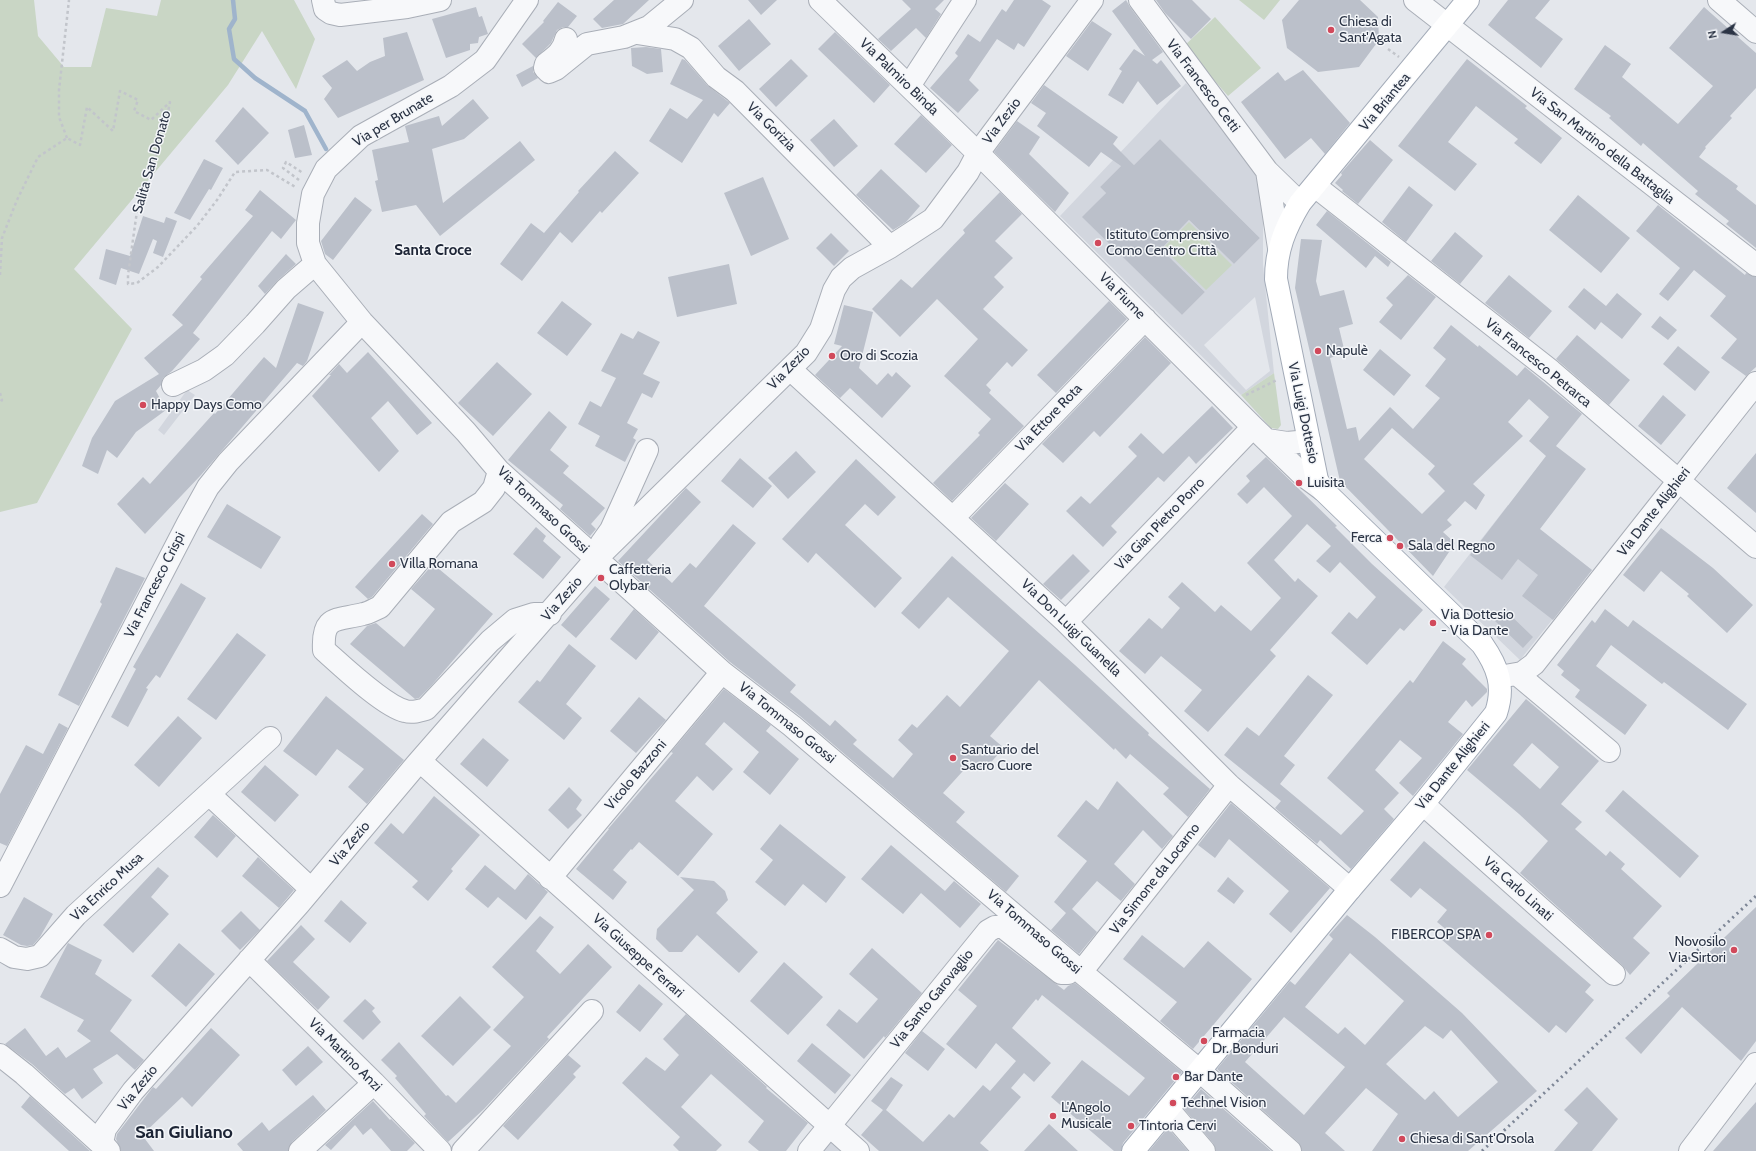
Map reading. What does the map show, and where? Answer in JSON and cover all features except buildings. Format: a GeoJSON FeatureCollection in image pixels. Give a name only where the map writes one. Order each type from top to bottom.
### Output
{"type":"FeatureCollection","features":[{"type":"Feature","properties":{"kind":"main road","name":"Via Briantea"},"geometry":{"type":"LineString","coordinates":[[1300,203],[1468,0]]}},
{"type":"Feature","properties":{"kind":"main road","name":"Via Luigi Dottesio"},"geometry":{"type":"LineString","coordinates":[[1300,203],[1292,217],[1279,248],[1276,262],[1276,280],[1317,480],[1323,490],[1482,644],[1495,665],[1508,676]]}},
{"type":"Feature","properties":{"kind":"main road","name":"Via Dante Alighieri"},"geometry":{"type":"LineString","coordinates":[[1133,1151],[1350,888],[1423,804],[1496,713],[1500,701],[1501,691],[1508,676]]}},
{"type":"Feature","properties":{"kind":"street"},"geometry":{"type":"LineString","coordinates":[[323,0],[325,9],[331,13],[340,15],[407,7],[440,0]]}},
{"type":"Feature","properties":{"kind":"street","name":"Via per Brunate"},"geometry":{"type":"LineString","coordinates":[[315,264],[308,243],[308,223],[313,194],[326,169],[361,136],[451,86],[485,60],[527,0]]}},
{"type":"Feature","properties":{"kind":"street","name":"Via Gorizia"},"geometry":{"type":"LineString","coordinates":[[566,39],[560,53],[546,64],[545,68],[549,72],[556,69],[587,44],[637,33],[649,27],[682,0]]}},
{"type":"Feature","properties":{"kind":"street","name":"Via Palmiro Binda"},"geometry":{"type":"LineString","coordinates":[[820,0],[978,153]]}},
{"type":"Feature","properties":{"kind":"street"},"geometry":{"type":"LineString","coordinates":[[909,86],[964,0]]}},
{"type":"Feature","properties":{"kind":"street","name":"Via Zezio"},"geometry":{"type":"LineString","coordinates":[[105,1147],[106,1129],[133,1091],[312,889],[420,761],[550,614],[594,557],[806,353],[818,336],[834,290],[841,278],[852,268],[890,247],[933,218],[968,172],[978,153],[1092,0]]}},
{"type":"Feature","properties":{"kind":"street","name":"Via Francesco Cetti"},"geometry":{"type":"LineString","coordinates":[[1140,0],[1267,171],[1300,203]]}},
{"type":"Feature","properties":{"kind":"street","name":"Via San Martino della Battaglia"},"geometry":{"type":"LineString","coordinates":[[1414,0],[1756,265]]}},
{"type":"Feature","properties":{"kind":"street"},"geometry":{"type":"LineString","coordinates":[[1719,0],[1756,32]]}},
{"type":"Feature","properties":{"kind":"street","name":"Via Gorizia"},"geometry":{"type":"LineString","coordinates":[[637,33],[675,39],[691,48],[716,77],[735,91],[890,247]]}},
{"type":"Feature","properties":{"kind":"street","name":"Via Fiume"},"geometry":{"type":"LineString","coordinates":[[978,153],[1260,434],[1304,476],[1323,490]]}},
{"type":"Feature","properties":{"kind":"street","name":"Via Francesco Cetti"},"geometry":{"type":"LineString","coordinates":[[1267,171],[1279,248]]}},
{"type":"Feature","properties":{"kind":"street","name":"Via Francesco Petrarca"},"geometry":{"type":"LineString","coordinates":[[1315,186],[1551,371],[1756,547]]}},
{"type":"Feature","properties":{"kind":"street"},"geometry":{"type":"LineString","coordinates":[[173,385],[204,370],[225,355],[286,289],[315,264]]}},
{"type":"Feature","properties":{"kind":"street","name":"Via Tommaso Grossi"},"geometry":{"type":"LineString","coordinates":[[315,264],[362,322],[466,432],[499,471],[722,672],[792,726],[1078,970],[1200,1071],[1290,1151]]}},
{"type":"Feature","properties":{"kind":"street","name":"Via Ettore Rota"},"geometry":{"type":"LineString","coordinates":[[953,518],[1145,319]]}},
{"type":"Feature","properties":{"kind":"street","name":"Via Francesco Crispi"},"geometry":{"type":"LineString","coordinates":[[0,886],[188,522],[208,487],[228,462],[362,322]]}},
{"type":"Feature","properties":{"kind":"street","name":"Via Don Luigi Guanella"},"geometry":{"type":"LineString","coordinates":[[790,369],[1066,622],[1229,785],[1350,888]]}},
{"type":"Feature","properties":{"kind":"street","name":"Via Dante Alighieri"},"geometry":{"type":"LineString","coordinates":[[1508,676],[1529,669],[1534,664],[1756,383]]}},
{"type":"Feature","properties":{"kind":"street"},"geometry":{"type":"LineString","coordinates":[[1260,434],[1287,443],[1309,441]]}},
{"type":"Feature","properties":{"kind":"street","name":"Via Gian Pietro Porro"},"geometry":{"type":"LineString","coordinates":[[1066,622],[1260,434]]}},
{"type":"Feature","properties":{"kind":"street"},"geometry":{"type":"LineString","coordinates":[[594,557],[611,530],[647,450]]}},
{"type":"Feature","properties":{"kind":"street"},"geometry":{"type":"LineString","coordinates":[[499,471],[494,488],[483,502],[451,522],[380,606],[364,614],[340,618],[329,624],[324,632],[324,650],[386,702],[404,711],[417,712],[426,709],[490,641],[515,620],[534,614],[550,614]]}},
{"type":"Feature","properties":{"kind":"street","name":"Vicolo Bazzoni"},"geometry":{"type":"LineString","coordinates":[[550,878],[722,672]]}},
{"type":"Feature","properties":{"kind":"street"},"geometry":{"type":"LineString","coordinates":[[1508,676],[1609,751]]}},
{"type":"Feature","properties":{"kind":"street","name":"Via Enrico Musa"},"geometry":{"type":"LineString","coordinates":[[0,950],[14,957],[27,959],[40,956],[76,915],[270,738]]}},
{"type":"Feature","properties":{"kind":"street","name":"Via Giuseppe Ferrari"},"geometry":{"type":"LineString","coordinates":[[420,761],[858,1151]]}},
{"type":"Feature","properties":{"kind":"street","name":"Via Simone da Locarno"},"geometry":{"type":"LineString","coordinates":[[1078,970],[1229,785]]}},
{"type":"Feature","properties":{"kind":"street"},"geometry":{"type":"LineString","coordinates":[[209,794],[312,889]]}},
{"type":"Feature","properties":{"kind":"street","name":"Via Carlo Linati"},"geometry":{"type":"LineString","coordinates":[[1423,804],[1614,974]]}},
{"type":"Feature","properties":{"kind":"street","name":"Via Santo Garovaglio"},"geometry":{"type":"LineString","coordinates":[[809,1151],[988,931],[995,927],[1003,927],[1061,973],[1078,970]]}},
{"type":"Feature","properties":{"kind":"street","name":"Via Martino Anzi"},"geometry":{"type":"LineString","coordinates":[[249,960],[374,1083],[440,1151]]}},
{"type":"Feature","properties":{"kind":"street"},"geometry":{"type":"LineString","coordinates":[[462,1151],[592,1011]]}},
{"type":"Feature","properties":{"kind":"street"},"geometry":{"type":"LineString","coordinates":[[0,1055],[24,1074],[105,1147]]}},
{"type":"Feature","properties":{"kind":"street"},"geometry":{"type":"LineString","coordinates":[[1690,1151],[1756,1064]]}},
{"type":"Feature","properties":{"kind":"street"},"geometry":{"type":"LineString","coordinates":[[300,1151],[374,1083]]}},
{"type":"Feature","properties":{"kind":"street"},"geometry":{"type":"LineString","coordinates":[[1168,1109],[1186,1132],[1204,1151]]}},
{"type":"Feature","properties":{"kind":"path"},"geometry":{"type":"LineString","coordinates":[[0,275],[2,238],[17,200],[38,157],[67,138],[59,117],[59,90],[69,0]]}},
{"type":"Feature","properties":{"kind":"path"},"geometry":{"type":"LineString","coordinates":[[1388,49],[1400,58]]}},
{"type":"Feature","properties":{"kind":"path","name":"Salita San Donato"},"geometry":{"type":"LineString","coordinates":[[67,138],[80,145],[87,107],[113,131],[120,91],[138,100],[134,112],[150,120],[170,102],[165,128],[137,212],[128,284],[137,283],[158,267],[197,226],[217,200],[235,172],[267,170],[299,189],[302,183],[283,168],[286,162],[318,184]]}},
{"type":"Feature","properties":{"kind":"path"},"geometry":{"type":"LineString","coordinates":[[1233,407],[1240,398],[1295,373]]}},
{"type":"Feature","properties":{"kind":"path"},"geometry":{"type":"LineString","coordinates":[[0,393],[2,400],[0,403]]}},
{"type":"Feature","properties":{"kind":"shaded area","name":"Istituto Comprensivo Como Centro Città"},"geometry":{"type":"Polygon","coordinates":[[[1186,83],[1257,171],[1263,202],[1263,265],[1274,373],[1241,395],[1060,216],[1186,83]],[[1160,139],[1134,165],[1128,159],[1100,187],[1106,193],[1083,217],[1182,315],[1205,292],[1161,249],[1189,220],[1234,264],[1260,238],[1160,139]],[[1255,297],[1204,345],[1246,390],[1270,371],[1255,297]]]}},
{"type":"Feature","properties":{"kind":"shaded area"},"geometry":{"type":"Polygon","coordinates":[[[187,390],[195,395],[164,435],[158,430],[187,390]]]}},
{"type":"Feature","properties":{"kind":"shaded area"},"geometry":{"type":"Polygon","coordinates":[[[1508,505],[1592,570],[1520,660],[1444,587],[1508,505]]]}},
{"type":"Feature","properties":{"kind":"shaded area"},"geometry":{"type":"Polygon","coordinates":[[[831,1141],[843,1151],[823,1151],[831,1141]]]}},
{"type":"Feature","properties":{"kind":"green space"},"geometry":{"type":"Polygon","coordinates":[[[0,0],[34,0],[38,36],[64,67],[91,67],[106,8],[157,16],[161,0],[294,0],[315,39],[296,89],[262,31],[228,85],[74,269],[132,329],[37,503],[0,512],[0,0]]]}},
{"type":"Feature","properties":{"kind":"green space"},"geometry":{"type":"Polygon","coordinates":[[[1239,0],[1280,0],[1264,20],[1239,0]]]}},
{"type":"Feature","properties":{"kind":"green space"},"geometry":{"type":"Polygon","coordinates":[[[1215,17],[1261,68],[1228,96],[1184,46],[1215,17]]]}},
{"type":"Feature","properties":{"kind":"green space"},"geometry":{"type":"Polygon","coordinates":[[[1189,222],[1232,265],[1206,290],[1163,248],[1189,222]]]}},
{"type":"Feature","properties":{"kind":"green space"},"geometry":{"type":"Polygon","coordinates":[[[1274,373],[1281,425],[1278,429],[1271,428],[1241,395],[1274,373]]]}},
{"type":"Feature","properties":{"kind":"waterway"},"geometry":{"type":"LineString","coordinates":[[233,0],[235,19],[229,29],[234,59],[255,78],[305,111],[326,149]]}},
{"type":"Feature","properties":{"kind":"railway"},"geometry":{"type":"LineString","coordinates":[[1482,1151],[1756,896]]}},
{"type":"Feature","properties":{"kind":"place","name":"Chiesa di Sant'Agata"},"geometry":{"type":"Point","coordinates":[1331,30]}},
{"type":"Feature","properties":{"kind":"place","name":"Istituto Comprensivo Como Centro Città"},"geometry":{"type":"Point","coordinates":[1098,243]}},
{"type":"Feature","properties":{"kind":"place","name":"Napulè"},"geometry":{"type":"Point","coordinates":[1318,351]}},
{"type":"Feature","properties":{"kind":"place","name":"Oro di Scozia"},"geometry":{"type":"Point","coordinates":[832,356]}},
{"type":"Feature","properties":{"kind":"place","name":"Happy Days Como"},"geometry":{"type":"Point","coordinates":[143,405]}},
{"type":"Feature","properties":{"kind":"place","name":"Luisita"},"geometry":{"type":"Point","coordinates":[1299,483]}},
{"type":"Feature","properties":{"kind":"place","name":"Ferca"},"geometry":{"type":"Point","coordinates":[1390,538]}},
{"type":"Feature","properties":{"kind":"place","name":"Sala del Regno"},"geometry":{"type":"Point","coordinates":[1400,546]}},
{"type":"Feature","properties":{"kind":"place","name":"Villa Romana"},"geometry":{"type":"Point","coordinates":[392,564]}},
{"type":"Feature","properties":{"kind":"place","name":"Caffetteria Olybar"},"geometry":{"type":"Point","coordinates":[601,578]}},
{"type":"Feature","properties":{"kind":"place","name":"Via Dottesio - Via Dante"},"geometry":{"type":"Point","coordinates":[1433,623]}},
{"type":"Feature","properties":{"kind":"place","name":"Santuario del Sacro Cuore"},"geometry":{"type":"Point","coordinates":[953,758]}},
{"type":"Feature","properties":{"kind":"place","name":"FIBERCOP SPA"},"geometry":{"type":"Point","coordinates":[1489,935]}},
{"type":"Feature","properties":{"kind":"place","name":"Novosilo Via Sirtori"},"geometry":{"type":"Point","coordinates":[1734,950]}},
{"type":"Feature","properties":{"kind":"place","name":"Farmacia Dr. Bonduri"},"geometry":{"type":"Point","coordinates":[1204,1041]}},
{"type":"Feature","properties":{"kind":"place","name":"Bar Dante"},"geometry":{"type":"Point","coordinates":[1176,1077]}},
{"type":"Feature","properties":{"kind":"place","name":"Technel Vision"},"geometry":{"type":"Point","coordinates":[1173,1103]}},
{"type":"Feature","properties":{"kind":"place","name":"L'Angolo Musicale"},"geometry":{"type":"Point","coordinates":[1053,1116]}},
{"type":"Feature","properties":{"kind":"place","name":"Tintoria Cervi"},"geometry":{"type":"Point","coordinates":[1131,1126]}},
{"type":"Feature","properties":{"kind":"place","name":"Chiesa di Sant'Orsola"},"geometry":{"type":"Point","coordinates":[1402,1139]}},
{"type":"Feature","properties":{"kind":"district","name":"Santa Croce"},"geometry":{"type":"Point","coordinates":[433,251]}},
{"type":"Feature","properties":{"kind":"district","name":"San Giuliano"},"geometry":{"type":"Point","coordinates":[184,1133]}}]}
